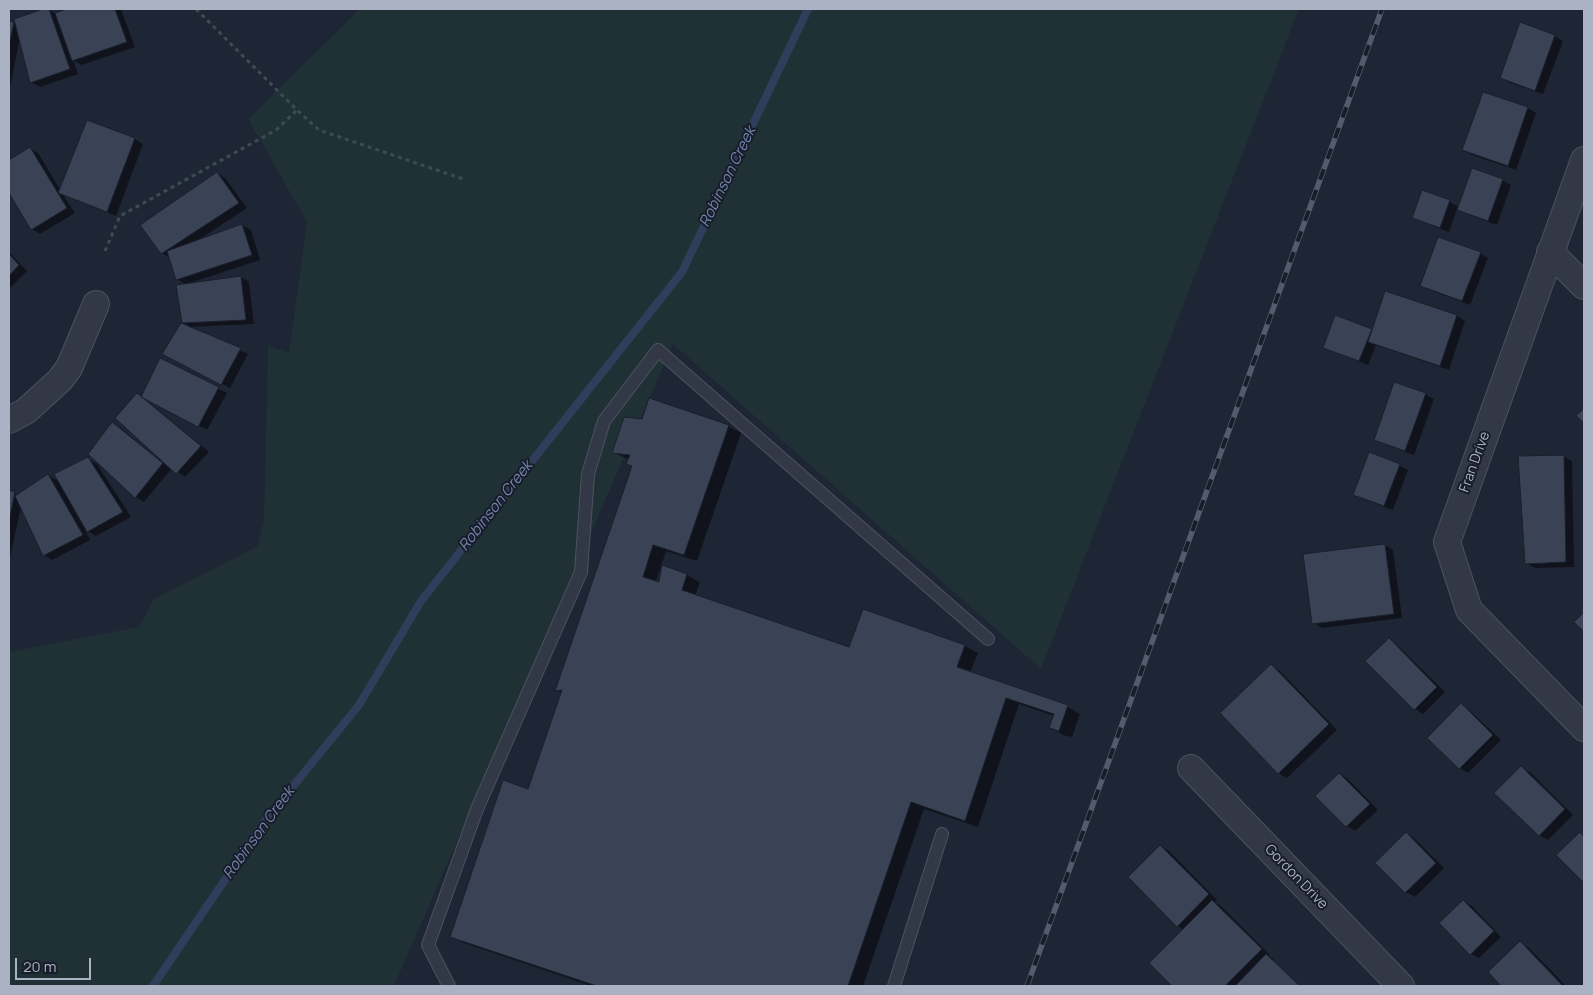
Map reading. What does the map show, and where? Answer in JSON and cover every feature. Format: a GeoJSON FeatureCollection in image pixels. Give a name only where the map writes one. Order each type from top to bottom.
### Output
{"type":"FeatureCollection","features":[{"type":"Feature","properties":{"kind":"street","name":"Fran Drive"},"geometry":{"type":"LineString","coordinates":[[1584,160],[1447,542],[1469,610],[1584,728]]}},
{"type":"Feature","properties":{"kind":"street"},"geometry":{"type":"LineString","coordinates":[[1550,252],[1584,286]]}},
{"type":"Feature","properties":{"kind":"street"},"geometry":{"type":"LineString","coordinates":[[9,420],[26,411],[60,380],[69,368],[96,304]]}},
{"type":"Feature","properties":{"kind":"street","name":"Gordon Drive"},"geometry":{"type":"LineString","coordinates":[[1191,768],[1401,986]]}},
{"type":"Feature","properties":{"kind":"lane"},"geometry":{"type":"LineString","coordinates":[[449,986],[428,945],[477,809],[581,572],[588,474],[604,421],[658,350],[988,639]]}},
{"type":"Feature","properties":{"kind":"lane"},"geometry":{"type":"LineString","coordinates":[[894,986],[942,834]]}},
{"type":"Feature","properties":{"kind":"path"},"geometry":{"type":"LineString","coordinates":[[196,9],[319,130],[466,180]]}},
{"type":"Feature","properties":{"kind":"path"},"geometry":{"type":"LineString","coordinates":[[105,251],[120,216],[276,130],[297,110]]}},
{"type":"Feature","properties":{"kind":"shaded area"},"geometry":{"type":"Polygon","coordinates":[[[360,9],[1299,9],[1041,669],[673,344],[394,986],[9,986],[9,652],[139,627],[154,599],[258,546],[264,520],[268,346],[289,353],[307,222],[248,119],[360,9]]]}},
{"type":"Feature","properties":{"kind":"building"},"geometry":{"type":"Polygon","coordinates":[[[43,9],[49,9],[70,69],[30,83],[14,19],[43,9]]]}},
{"type":"Feature","properties":{"kind":"building"},"geometry":{"type":"Polygon","coordinates":[[[67,9],[115,9],[127,42],[72,61],[55,13],[67,9]]]}},
{"type":"Feature","properties":{"kind":"building"},"geometry":{"type":"Polygon","coordinates":[[[9,21],[14,22],[9,47],[9,21]]]}},
{"type":"Feature","properties":{"kind":"building"},"geometry":{"type":"Polygon","coordinates":[[[1520,22],[1555,35],[1535,91],[1500,78],[1520,22]]]}},
{"type":"Feature","properties":{"kind":"building"},"geometry":{"type":"Polygon","coordinates":[[[1483,92],[1528,107],[1508,166],[1462,150],[1483,92]]]}},
{"type":"Feature","properties":{"kind":"building"},"geometry":{"type":"Polygon","coordinates":[[[87,120],[135,138],[107,212],[58,193],[87,120]]]}},
{"type":"Feature","properties":{"kind":"building"},"geometry":{"type":"Polygon","coordinates":[[[30,147],[67,208],[31,230],[9,193],[9,160],[30,147]]]}},
{"type":"Feature","properties":{"kind":"building"},"geometry":{"type":"Polygon","coordinates":[[[1472,168],[1503,179],[1488,221],[1457,210],[1472,168]]]}},
{"type":"Feature","properties":{"kind":"building"},"geometry":{"type":"Polygon","coordinates":[[[217,172],[239,203],[161,254],[140,225],[217,172]]]}},
{"type":"Feature","properties":{"kind":"building"},"geometry":{"type":"Polygon","coordinates":[[[1422,190],[1450,200],[1440,228],[1412,218],[1422,190]]]}},
{"type":"Feature","properties":{"kind":"building"},"geometry":{"type":"Polygon","coordinates":[[[242,224],[252,255],[176,280],[167,251],[242,224]]]}},
{"type":"Feature","properties":{"kind":"building"},"geometry":{"type":"Polygon","coordinates":[[[1438,237],[1481,252],[1462,301],[1420,286],[1438,237]]]}},
{"type":"Feature","properties":{"kind":"building"},"geometry":{"type":"Polygon","coordinates":[[[9,254],[19,265],[9,276],[9,254]]]}},
{"type":"Feature","properties":{"kind":"building"},"geometry":{"type":"Polygon","coordinates":[[[241,276],[246,320],[182,323],[176,285],[241,276]]]}},
{"type":"Feature","properties":{"kind":"building"},"geometry":{"type":"Polygon","coordinates":[[[1385,291],[1457,315],[1440,366],[1368,342],[1385,291]]]}},
{"type":"Feature","properties":{"kind":"building"},"geometry":{"type":"Polygon","coordinates":[[[1335,315],[1372,329],[1359,361],[1323,348],[1335,315]]]}},
{"type":"Feature","properties":{"kind":"building"},"geometry":{"type":"Polygon","coordinates":[[[181,323],[241,348],[221,385],[162,354],[181,323]]]}},
{"type":"Feature","properties":{"kind":"building"},"geometry":{"type":"Polygon","coordinates":[[[160,358],[219,387],[198,427],[141,397],[160,358]]]}},
{"type":"Feature","properties":{"kind":"building"},"geometry":{"type":"Polygon","coordinates":[[[1394,382],[1426,393],[1405,451],[1374,440],[1394,382]]]}},
{"type":"Feature","properties":{"kind":"building"},"geometry":{"type":"Polygon","coordinates":[[[137,393],[201,446],[176,474],[115,418],[137,393]]]}},
{"type":"Feature","properties":{"kind":"building"},"geometry":{"type":"Polygon","coordinates":[[[649,398],[729,425],[684,555],[653,545],[643,577],[659,582],[662,565],[687,574],[682,590],[849,647],[863,609],[965,645],[957,667],[1068,705],[1059,731],[1049,728],[1054,714],[1006,698],[965,821],[911,802],[848,986],[597,986],[450,937],[503,780],[528,789],[562,690],[555,691],[632,466],[626,464],[630,455],[612,453],[624,417],[642,419],[649,398]]]}},
{"type":"Feature","properties":{"kind":"building"},"geometry":{"type":"Polygon","coordinates":[[[1584,408],[1584,423],[1576,416],[1584,408]]]}},
{"type":"Feature","properties":{"kind":"building"},"geometry":{"type":"Polygon","coordinates":[[[112,422],[163,463],[135,498],[88,454],[112,422]]]}},
{"type":"Feature","properties":{"kind":"building"},"geometry":{"type":"Polygon","coordinates":[[[1369,452],[1400,464],[1384,506],[1353,495],[1369,452]]]}},
{"type":"Feature","properties":{"kind":"building"},"geometry":{"type":"Polygon","coordinates":[[[1564,455],[1566,562],[1525,564],[1518,456],[1564,455]]]}},
{"type":"Feature","properties":{"kind":"building"},"geometry":{"type":"Polygon","coordinates":[[[88,457],[123,512],[87,532],[54,474],[88,457]]]}},
{"type":"Feature","properties":{"kind":"building"},"geometry":{"type":"Polygon","coordinates":[[[48,474],[83,535],[43,556],[15,496],[48,474]]]}},
{"type":"Feature","properties":{"kind":"building"},"geometry":{"type":"Polygon","coordinates":[[[9,490],[15,492],[9,521],[9,490]]]}},
{"type":"Feature","properties":{"kind":"building"},"geometry":{"type":"Polygon","coordinates":[[[1385,544],[1394,614],[1312,624],[1303,554],[1385,544]]]}},
{"type":"Feature","properties":{"kind":"building"},"geometry":{"type":"Polygon","coordinates":[[[1584,612],[1584,632],[1574,622],[1584,612]]]}},
{"type":"Feature","properties":{"kind":"building"},"geometry":{"type":"Polygon","coordinates":[[[1389,638],[1437,687],[1414,710],[1365,661],[1389,638]]]}},
{"type":"Feature","properties":{"kind":"building"},"geometry":{"type":"Polygon","coordinates":[[[1271,664],[1329,724],[1278,774],[1220,713],[1271,664]]]}},
{"type":"Feature","properties":{"kind":"building"},"geometry":{"type":"Polygon","coordinates":[[[1461,703],[1493,735],[1459,769],[1427,738],[1461,703]]]}},
{"type":"Feature","properties":{"kind":"building"},"geometry":{"type":"Polygon","coordinates":[[[1521,766],[1565,809],[1539,836],[1494,793],[1521,766]]]}},
{"type":"Feature","properties":{"kind":"building"},"geometry":{"type":"Polygon","coordinates":[[[1339,773],[1370,804],[1346,827],[1315,796],[1339,773]]]}},
{"type":"Feature","properties":{"kind":"building"},"geometry":{"type":"Polygon","coordinates":[[[1406,832],[1436,863],[1405,893],[1375,863],[1406,832]]]}},
{"type":"Feature","properties":{"kind":"building"},"geometry":{"type":"Polygon","coordinates":[[[1580,832],[1584,837],[1584,883],[1556,855],[1580,832]]]}},
{"type":"Feature","properties":{"kind":"building"},"geometry":{"type":"Polygon","coordinates":[[[1160,845],[1209,894],[1177,927],[1128,877],[1160,845]]]}},
{"type":"Feature","properties":{"kind":"building"},"geometry":{"type":"Polygon","coordinates":[[[1212,900],[1262,949],[1225,986],[1172,986],[1149,963],[1212,900]]]}},
{"type":"Feature","properties":{"kind":"building"},"geometry":{"type":"Polygon","coordinates":[[[1463,900],[1494,931],[1470,955],[1439,923],[1463,900]]]}},
{"type":"Feature","properties":{"kind":"building"},"geometry":{"type":"Polygon","coordinates":[[[1520,941],[1563,986],[1501,986],[1488,972],[1520,941]]]}},
{"type":"Feature","properties":{"kind":"building"},"geometry":{"type":"Polygon","coordinates":[[[1266,954],[1300,986],[1235,986],[1266,954]]]}},
{"type":"Feature","properties":{"kind":"waterway","name":"Robinson Creek"},"geometry":{"type":"LineString","coordinates":[[153,986],[264,822],[359,705],[421,601],[682,272],[808,9]]}},
{"type":"Feature","properties":{"kind":"railway"},"geometry":{"type":"LineString","coordinates":[[1027,986],[1382,9]]}}]}
